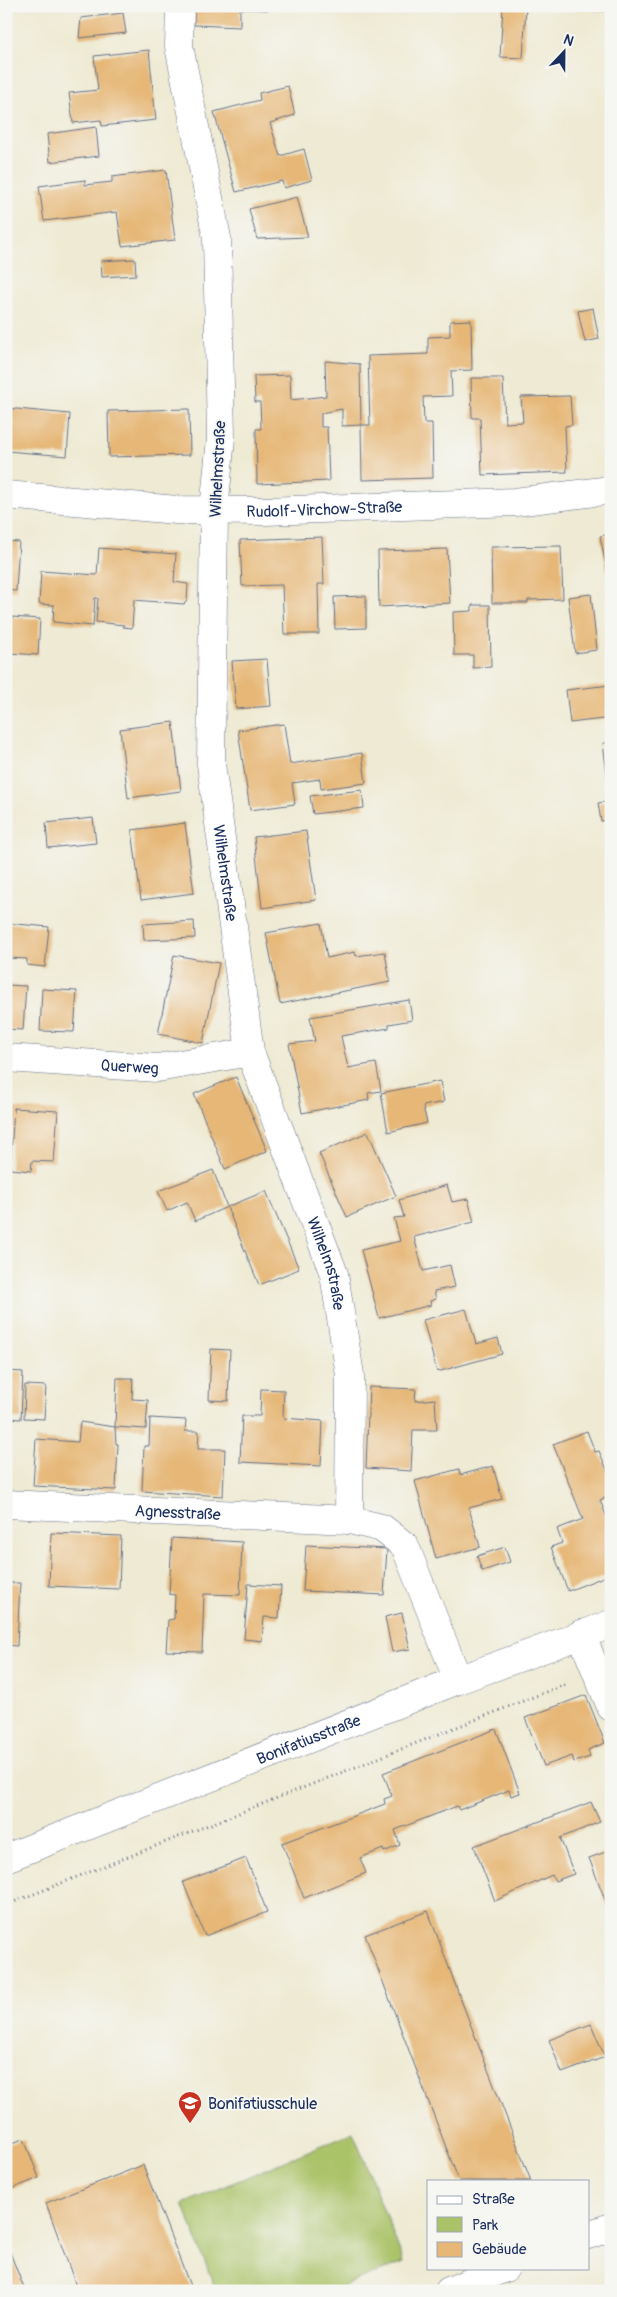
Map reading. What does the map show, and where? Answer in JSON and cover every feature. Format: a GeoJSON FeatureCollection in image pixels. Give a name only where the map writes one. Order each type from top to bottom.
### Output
{"type":"FeatureCollection","features":[{"type":"Feature","properties":{"kind":"street","name":"Wilhelmstraße"},"geometry":{"type":"LineString","coordinates":[[180,6],[179,46],[218,238],[221,438],[214,510],[211,764],[250,1052],[334,1274],[350,1374],[349,1520]]}},
{"type":"Feature","properties":{"kind":"street","name":"Rudolf-Virchow-Straße"},"geometry":{"type":"LineString","coordinates":[[6,495],[178,510],[265,511],[515,502],[611,490]]}},
{"type":"Feature","properties":{"kind":"street","name":"Querweg"},"geometry":{"type":"LineString","coordinates":[[6,1058],[157,1068],[250,1052]]}},
{"type":"Feature","properties":{"kind":"street","name":"Agnesstraße"},"geometry":{"type":"LineString","coordinates":[[6,1504],[349,1520]]}},
{"type":"Feature","properties":{"kind":"street"},"geometry":{"type":"LineString","coordinates":[[349,1520],[382,1528],[406,1546],[458,1680]]}},
{"type":"Feature","properties":{"kind":"street","name":"Bonifatiusstraße"},"geometry":{"type":"LineString","coordinates":[[6,1858],[458,1680],[611,1624]]}},
{"type":"Feature","properties":{"kind":"street"},"geometry":{"type":"LineString","coordinates":[[581,1634],[611,1707]]}},
{"type":"Feature","properties":{"kind":"street"},"geometry":{"type":"LineString","coordinates":[[590,2235],[611,2227]]}},
{"type":"Feature","properties":{"kind":"street"},"geometry":{"type":"LineString","coordinates":[[449,2291],[505,2276]]}},
{"type":"Feature","properties":{"kind":"path"},"geometry":{"type":"LineString","coordinates":[[6,1905],[596,1672]]}},
{"type":"Feature","properties":{"kind":"green space"},"geometry":{"type":"Polygon","coordinates":[[[353,2132],[404,2262],[331,2291],[216,2291],[183,2204],[353,2132]]]}},
{"type":"Feature","properties":{"kind":"building"},"geometry":{"type":"Polygon","coordinates":[[[194,6],[269,6],[269,10],[240,9],[240,27],[194,25],[194,6]]]}},
{"type":"Feature","properties":{"kind":"building"},"geometry":{"type":"Polygon","coordinates":[[[503,6],[526,6],[523,58],[500,57],[503,6]]]}},
{"type":"Feature","properties":{"kind":"building"},"geometry":{"type":"Polygon","coordinates":[[[551,6],[611,6],[611,12],[551,8],[551,6]]]}},
{"type":"Feature","properties":{"kind":"building"},"geometry":{"type":"Polygon","coordinates":[[[123,13],[126,33],[79,38],[81,18],[123,13]]]}},
{"type":"Feature","properties":{"kind":"building"},"geometry":{"type":"Polygon","coordinates":[[[149,50],[156,120],[102,126],[101,120],[73,123],[69,93],[98,90],[94,56],[149,50]]]}},
{"type":"Feature","properties":{"kind":"building"},"geometry":{"type":"Polygon","coordinates":[[[288,86],[295,115],[270,123],[280,156],[304,149],[312,180],[284,188],[282,181],[236,192],[214,112],[260,100],[259,93],[288,86]]]}},
{"type":"Feature","properties":{"kind":"building"},"geometry":{"type":"Polygon","coordinates":[[[96,127],[99,156],[50,162],[47,134],[96,127]]]}},
{"type":"Feature","properties":{"kind":"building"},"geometry":{"type":"Polygon","coordinates":[[[166,170],[175,240],[122,246],[117,212],[44,221],[39,186],[85,180],[85,185],[112,182],[112,177],[166,170]]]}},
{"type":"Feature","properties":{"kind":"building"},"geometry":{"type":"Polygon","coordinates":[[[297,197],[308,237],[257,239],[249,209],[297,197]]]}},
{"type":"Feature","properties":{"kind":"building"},"geometry":{"type":"Polygon","coordinates":[[[135,259],[136,275],[102,277],[101,261],[135,259]]]}},
{"type":"Feature","properties":{"kind":"building"},"geometry":{"type":"Polygon","coordinates":[[[593,308],[599,339],[585,342],[578,311],[593,308]]]}},
{"type":"Feature","properties":{"kind":"building"},"geometry":{"type":"Polygon","coordinates":[[[471,320],[472,370],[451,371],[452,396],[423,397],[424,423],[432,423],[433,478],[362,480],[361,425],[370,425],[368,356],[428,354],[428,337],[450,336],[450,321],[471,320]]]}},
{"type":"Feature","properties":{"kind":"building"},"geometry":{"type":"Polygon","coordinates":[[[325,361],[360,364],[361,425],[342,426],[342,409],[321,413],[321,427],[327,427],[329,481],[257,484],[256,429],[261,429],[260,402],[255,402],[254,376],[290,375],[291,400],[326,396],[325,361]]]}},
{"type":"Feature","properties":{"kind":"building"},"geometry":{"type":"Polygon","coordinates":[[[471,378],[503,378],[505,423],[523,422],[521,397],[570,396],[572,425],[565,426],[567,472],[482,475],[480,418],[472,418],[471,378]]]}},
{"type":"Feature","properties":{"kind":"building"},"geometry":{"type":"Polygon","coordinates":[[[6,408],[70,414],[67,456],[6,451],[6,408]]]}},
{"type":"Feature","properties":{"kind":"building"},"geometry":{"type":"Polygon","coordinates":[[[189,409],[190,455],[109,457],[108,411],[189,409]]]}},
{"type":"Feature","properties":{"kind":"building"},"geometry":{"type":"Polygon","coordinates":[[[611,534],[611,586],[610,586],[600,536],[611,534]]]}},
{"type":"Feature","properties":{"kind":"building"},"geometry":{"type":"Polygon","coordinates":[[[322,537],[324,584],[318,584],[319,634],[284,634],[282,585],[242,586],[240,540],[322,537]]]}},
{"type":"Feature","properties":{"kind":"building"},"geometry":{"type":"Polygon","coordinates":[[[6,541],[19,542],[16,591],[6,590],[6,541]]]}},
{"type":"Feature","properties":{"kind":"building"},"geometry":{"type":"Polygon","coordinates":[[[561,546],[563,599],[528,600],[528,603],[492,603],[491,547],[561,546]]]}},
{"type":"Feature","properties":{"kind":"building"},"geometry":{"type":"Polygon","coordinates":[[[99,548],[176,554],[174,582],[188,584],[187,601],[184,604],[134,600],[132,628],[123,627],[124,625],[96,622],[98,598],[95,598],[93,626],[53,622],[54,605],[39,604],[41,571],[97,575],[99,548]]]}},
{"type":"Feature","properties":{"kind":"building"},"geometry":{"type":"Polygon","coordinates":[[[447,549],[450,603],[379,607],[378,551],[447,549]]]}},
{"type":"Feature","properties":{"kind":"building"},"geometry":{"type":"Polygon","coordinates":[[[591,594],[597,650],[575,653],[568,597],[591,594]]]}},
{"type":"Feature","properties":{"kind":"building"},"geometry":{"type":"Polygon","coordinates":[[[366,596],[366,628],[335,629],[334,597],[366,596]]]}},
{"type":"Feature","properties":{"kind":"building"},"geometry":{"type":"Polygon","coordinates":[[[472,605],[490,605],[491,667],[473,668],[473,655],[454,655],[453,612],[472,611],[472,605]]]}},
{"type":"Feature","properties":{"kind":"building"},"geometry":{"type":"Polygon","coordinates":[[[12,617],[40,619],[38,655],[9,653],[12,617]]]}},
{"type":"Feature","properties":{"kind":"building"},"geometry":{"type":"Polygon","coordinates":[[[267,659],[271,706],[236,709],[232,661],[267,659]]]}},
{"type":"Feature","properties":{"kind":"building"},"geometry":{"type":"Polygon","coordinates":[[[611,685],[611,718],[570,723],[566,690],[611,685]]]}},
{"type":"Feature","properties":{"kind":"building"},"geometry":{"type":"Polygon","coordinates":[[[173,722],[181,791],[128,798],[120,729],[173,722]]]}},
{"type":"Feature","properties":{"kind":"building"},"geometry":{"type":"Polygon","coordinates":[[[284,724],[290,764],[362,753],[366,783],[321,789],[320,779],[292,783],[295,804],[250,810],[238,730],[284,724]]]}},
{"type":"Feature","properties":{"kind":"building"},"geometry":{"type":"Polygon","coordinates":[[[603,743],[611,743],[611,781],[608,782],[603,743]]]}},
{"type":"Feature","properties":{"kind":"building"},"geometry":{"type":"Polygon","coordinates":[[[362,790],[364,808],[313,814],[310,796],[362,790]]]}},
{"type":"Feature","properties":{"kind":"building"},"geometry":{"type":"Polygon","coordinates":[[[611,801],[611,820],[601,821],[598,803],[611,801]]]}},
{"type":"Feature","properties":{"kind":"building"},"geometry":{"type":"Polygon","coordinates":[[[93,818],[96,843],[48,848],[46,823],[93,818]]]}},
{"type":"Feature","properties":{"kind":"building"},"geometry":{"type":"Polygon","coordinates":[[[185,823],[194,893],[141,900],[132,830],[185,823]]]}},
{"type":"Feature","properties":{"kind":"building"},"geometry":{"type":"Polygon","coordinates":[[[306,831],[316,900],[262,908],[254,837],[306,831]]]}},
{"type":"Feature","properties":{"kind":"building"},"geometry":{"type":"Polygon","coordinates":[[[194,921],[195,938],[144,940],[143,924],[194,921]]]}},
{"type":"Feature","properties":{"kind":"building"},"geometry":{"type":"Polygon","coordinates":[[[6,923],[49,927],[45,967],[27,965],[27,959],[9,958],[6,980],[6,923]]]}},
{"type":"Feature","properties":{"kind":"building"},"geometry":{"type":"Polygon","coordinates":[[[321,923],[327,958],[355,952],[356,956],[385,952],[390,982],[280,1004],[266,933],[321,923]]]}},
{"type":"Feature","properties":{"kind":"building"},"geometry":{"type":"Polygon","coordinates":[[[174,955],[219,963],[203,1043],[158,1034],[174,955]]]}},
{"type":"Feature","properties":{"kind":"building"},"geometry":{"type":"Polygon","coordinates":[[[6,985],[26,986],[23,1030],[6,1029],[6,985]]]}},
{"type":"Feature","properties":{"kind":"building"},"geometry":{"type":"Polygon","coordinates":[[[42,989],[77,991],[74,1032],[40,1031],[42,989]]]}},
{"type":"Feature","properties":{"kind":"building"},"geometry":{"type":"Polygon","coordinates":[[[409,1000],[412,1020],[389,1024],[389,1028],[341,1036],[348,1068],[376,1063],[381,1091],[368,1093],[369,1100],[302,1113],[289,1044],[315,1041],[310,1017],[409,1000]]]}},
{"type":"Feature","properties":{"kind":"building"},"geometry":{"type":"Polygon","coordinates":[[[236,1077],[267,1151],[225,1169],[194,1094],[236,1077]]]}},
{"type":"Feature","properties":{"kind":"building"},"geometry":{"type":"Polygon","coordinates":[[[440,1081],[444,1102],[423,1106],[427,1123],[388,1132],[381,1093],[440,1081]]]}},
{"type":"Feature","properties":{"kind":"building"},"geometry":{"type":"Polygon","coordinates":[[[14,1108],[58,1111],[54,1162],[32,1161],[31,1171],[10,1169],[14,1108]]]}},
{"type":"Feature","properties":{"kind":"building"},"geometry":{"type":"Polygon","coordinates":[[[368,1132],[396,1196],[347,1217],[319,1153],[368,1132]]]}},
{"type":"Feature","properties":{"kind":"building"},"geometry":{"type":"Polygon","coordinates":[[[213,1170],[227,1207],[195,1221],[187,1202],[167,1211],[158,1191],[213,1170]]]}},
{"type":"Feature","properties":{"kind":"building"},"geometry":{"type":"Polygon","coordinates":[[[447,1185],[452,1202],[468,1199],[474,1222],[414,1237],[423,1271],[450,1265],[455,1287],[434,1291],[436,1299],[430,1301],[431,1305],[379,1318],[361,1250],[400,1241],[394,1218],[404,1217],[399,1200],[447,1185]]]}},
{"type":"Feature","properties":{"kind":"building"},"geometry":{"type":"Polygon","coordinates":[[[266,1191],[299,1269],[259,1285],[227,1207],[266,1191]]]}},
{"type":"Feature","properties":{"kind":"building"},"geometry":{"type":"Polygon","coordinates":[[[466,1309],[476,1344],[498,1338],[502,1354],[437,1372],[423,1320],[466,1309]]]}},
{"type":"Feature","properties":{"kind":"building"},"geometry":{"type":"Polygon","coordinates":[[[211,1349],[230,1350],[228,1401],[209,1400],[211,1349]]]}},
{"type":"Feature","properties":{"kind":"building"},"geometry":{"type":"Polygon","coordinates":[[[7,1371],[23,1372],[21,1419],[6,1418],[7,1371]]]}},
{"type":"Feature","properties":{"kind":"building"},"geometry":{"type":"Polygon","coordinates":[[[117,1378],[133,1378],[132,1399],[148,1400],[146,1429],[115,1427],[117,1378]]]}},
{"type":"Feature","properties":{"kind":"building"},"geometry":{"type":"Polygon","coordinates":[[[25,1385],[46,1386],[44,1419],[24,1418],[25,1385]]]}},
{"type":"Feature","properties":{"kind":"building"},"geometry":{"type":"Polygon","coordinates":[[[369,1387],[416,1389],[415,1401],[435,1399],[437,1430],[413,1430],[411,1471],[366,1468],[369,1387]]]}},
{"type":"Feature","properties":{"kind":"building"},"geometry":{"type":"Polygon","coordinates":[[[261,1389],[284,1390],[283,1418],[323,1421],[321,1466],[240,1462],[242,1416],[260,1416],[261,1389]]]}},
{"type":"Feature","properties":{"kind":"building"},"geometry":{"type":"Polygon","coordinates":[[[150,1418],[186,1420],[185,1431],[199,1431],[198,1449],[225,1449],[223,1496],[142,1491],[144,1446],[149,1446],[150,1418]]]}},
{"type":"Feature","properties":{"kind":"building"},"geometry":{"type":"Polygon","coordinates":[[[80,1422],[115,1427],[116,1444],[118,1444],[116,1490],[33,1486],[36,1439],[78,1442],[80,1422]]]}},
{"type":"Feature","properties":{"kind":"building"},"geometry":{"type":"Polygon","coordinates":[[[587,1431],[595,1452],[599,1451],[611,1479],[611,1495],[600,1500],[608,1520],[606,1520],[607,1525],[611,1524],[611,1574],[568,1591],[551,1547],[562,1543],[557,1529],[583,1519],[553,1444],[587,1431]]]}},
{"type":"Feature","properties":{"kind":"building"},"geometry":{"type":"Polygon","coordinates":[[[493,1466],[502,1499],[469,1508],[480,1547],[436,1559],[415,1481],[459,1469],[460,1475],[493,1466]]]}},
{"type":"Feature","properties":{"kind":"building"},"geometry":{"type":"Polygon","coordinates":[[[51,1533],[121,1536],[119,1589],[49,1586],[51,1533]]]}},
{"type":"Feature","properties":{"kind":"building"},"geometry":{"type":"Polygon","coordinates":[[[172,1538],[242,1542],[240,1595],[204,1594],[202,1652],[166,1651],[168,1620],[174,1619],[175,1595],[169,1594],[172,1538]]]}},
{"type":"Feature","properties":{"kind":"building"},"geometry":{"type":"Polygon","coordinates":[[[306,1545],[387,1549],[384,1595],[303,1591],[306,1545]]]}},
{"type":"Feature","properties":{"kind":"building"},"geometry":{"type":"Polygon","coordinates":[[[505,1547],[510,1562],[482,1571],[477,1556],[505,1547]]]}},
{"type":"Feature","properties":{"kind":"building"},"geometry":{"type":"Polygon","coordinates":[[[6,1583],[20,1583],[17,1646],[6,1645],[6,1583]]]}},
{"type":"Feature","properties":{"kind":"building"},"geometry":{"type":"Polygon","coordinates":[[[248,1584],[281,1586],[279,1618],[264,1617],[262,1641],[244,1639],[248,1584]]]}},
{"type":"Feature","properties":{"kind":"building"},"geometry":{"type":"Polygon","coordinates":[[[402,1613],[410,1649],[392,1652],[385,1617],[402,1613]]]}},
{"type":"Feature","properties":{"kind":"building"},"geometry":{"type":"Polygon","coordinates":[[[586,1695],[605,1743],[588,1750],[590,1757],[574,1762],[572,1756],[544,1766],[525,1718],[586,1695]]]}},
{"type":"Feature","properties":{"kind":"building"},"geometry":{"type":"Polygon","coordinates":[[[496,1729],[520,1793],[511,1796],[509,1790],[459,1810],[457,1806],[395,1830],[400,1845],[384,1852],[383,1849],[360,1858],[366,1873],[304,1898],[282,1843],[385,1804],[384,1799],[392,1796],[383,1773],[496,1729]]]}},
{"type":"Feature","properties":{"kind":"building"},"geometry":{"type":"Polygon","coordinates":[[[591,1802],[600,1822],[560,1838],[574,1874],[555,1881],[552,1875],[495,1901],[474,1846],[591,1802]]]}},
{"type":"Feature","properties":{"kind":"building"},"geometry":{"type":"Polygon","coordinates":[[[611,1850],[611,1909],[609,1910],[589,1858],[611,1850]]]}},
{"type":"Feature","properties":{"kind":"building"},"geometry":{"type":"Polygon","coordinates":[[[246,1858],[267,1912],[205,1936],[183,1882],[246,1858]]]}},
{"type":"Feature","properties":{"kind":"building"},"geometry":{"type":"Polygon","coordinates":[[[428,1911],[531,2180],[459,2180],[365,1935],[428,1911]]]}},
{"type":"Feature","properties":{"kind":"building"},"geometry":{"type":"Polygon","coordinates":[[[591,2024],[605,2057],[562,2073],[549,2040],[591,2024]]]}},
{"type":"Feature","properties":{"kind":"building"},"geometry":{"type":"Polygon","coordinates":[[[24,2139],[39,2178],[6,2191],[6,2145],[24,2139]]]}},
{"type":"Feature","properties":{"kind":"building"},"geometry":{"type":"Polygon","coordinates":[[[143,2165],[192,2291],[78,2291],[46,2203],[143,2165]]]}},
{"type":"Feature","properties":{"kind":"building"},"geometry":{"type":"Polygon","coordinates":[[[6,2242],[25,2291],[6,2291],[6,2242]]]}},
{"type":"Feature","properties":{"kind":"place","name":"Bonifatiusschule"},"geometry":{"type":"Point","coordinates":[190,2124]}}]}
